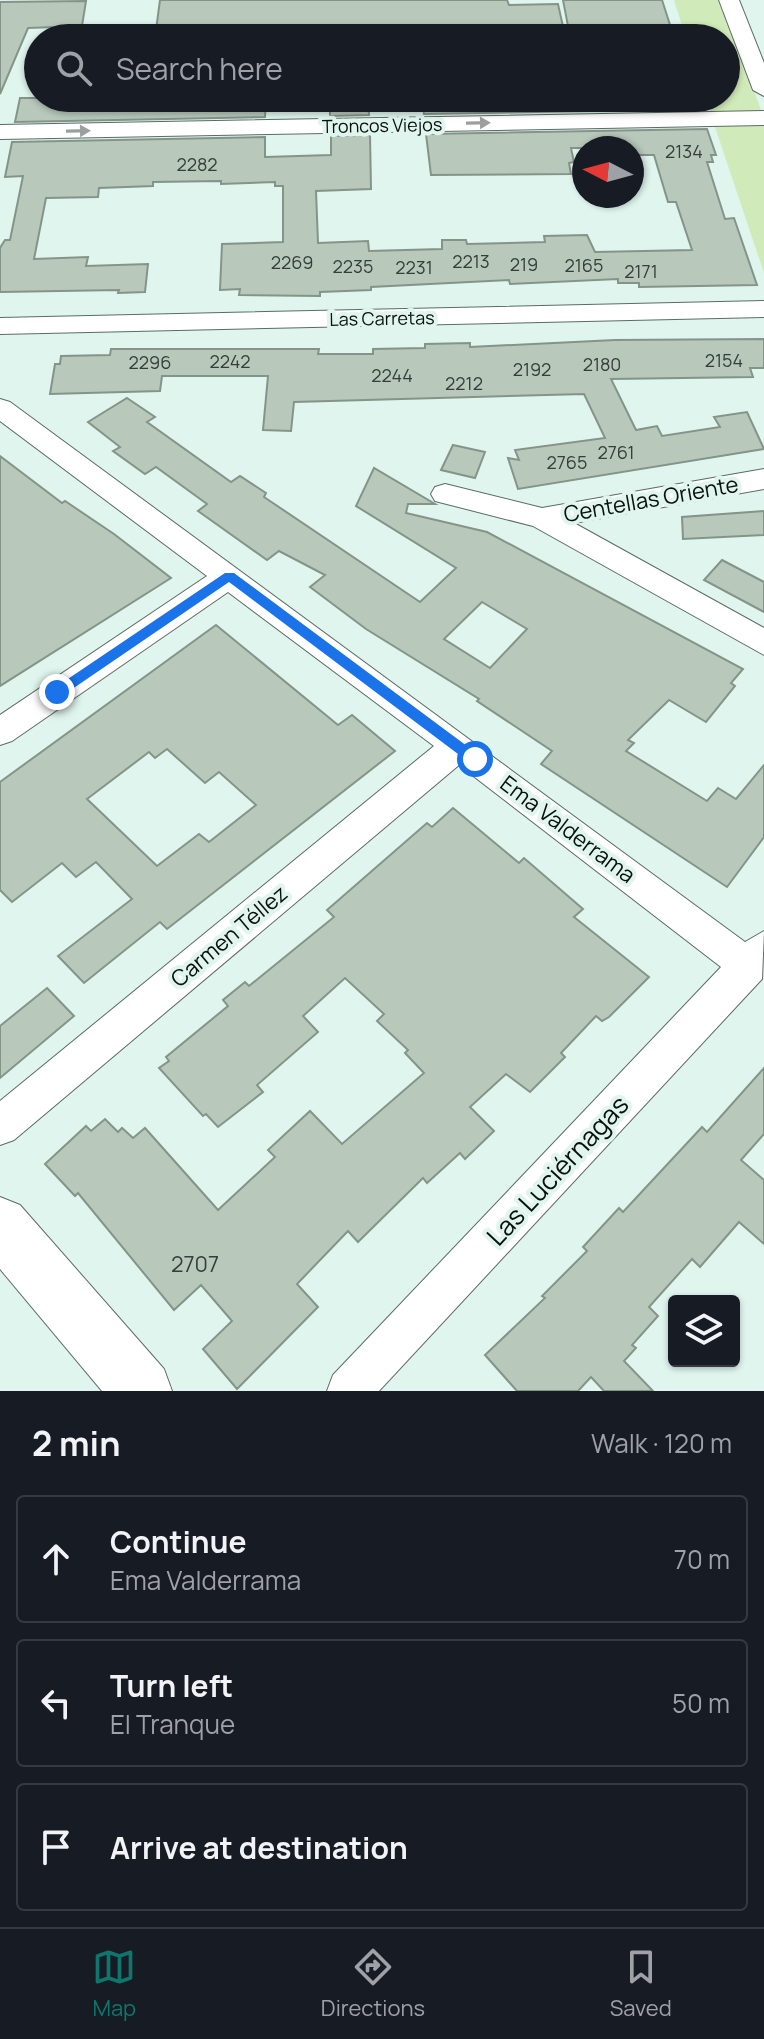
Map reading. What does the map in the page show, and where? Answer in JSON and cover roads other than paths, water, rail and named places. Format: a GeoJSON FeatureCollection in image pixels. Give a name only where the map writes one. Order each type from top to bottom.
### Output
{"type":"FeatureCollection","features":[{"type":"Feature","properties":{"kind":"main road"},"geometry":{"type":"LineString","coordinates":[[0,1225],[142,1391]]}},
{"type":"Feature","properties":{"kind":"street"},"geometry":{"type":"LineString","coordinates":[[729,0],[738,24]]}},
{"type":"Feature","properties":{"kind":"street"},"geometry":{"type":"LineString","coordinates":[[740,28],[764,90]]}},
{"type":"Feature","properties":{"kind":"street","name":"Troncos Viejos"},"geometry":{"type":"LineString","coordinates":[[0,132],[764,118]]}},
{"type":"Feature","properties":{"kind":"street","name":"Las Carretas"},"geometry":{"type":"LineString","coordinates":[[0,326],[764,309]]}},
{"type":"Feature","properties":{"kind":"street","name":"Ema Valderrama"},"geometry":{"type":"LineString","coordinates":[[0,408],[458,746],[756,957]]}},
{"type":"Feature","properties":{"kind":"street","name":"Centellas Oriente"},"geometry":{"type":"LineString","coordinates":[[445,494],[542,518],[764,479]]}},
{"type":"Feature","properties":{"kind":"street"},"geometry":{"type":"LineString","coordinates":[[542,518],[764,643]]}},
{"type":"Feature","properties":{"kind":"street"},"geometry":{"type":"LineString","coordinates":[[0,732],[230,576]]}},
{"type":"Feature","properties":{"kind":"street","name":"Carmen Téllez"},"geometry":{"type":"LineString","coordinates":[[0,1126],[458,746]]}},
{"type":"Feature","properties":{"kind":"street","name":"Las Luciérnagas"},"geometry":{"type":"LineString","coordinates":[[349,1391],[756,957]]}}]}
